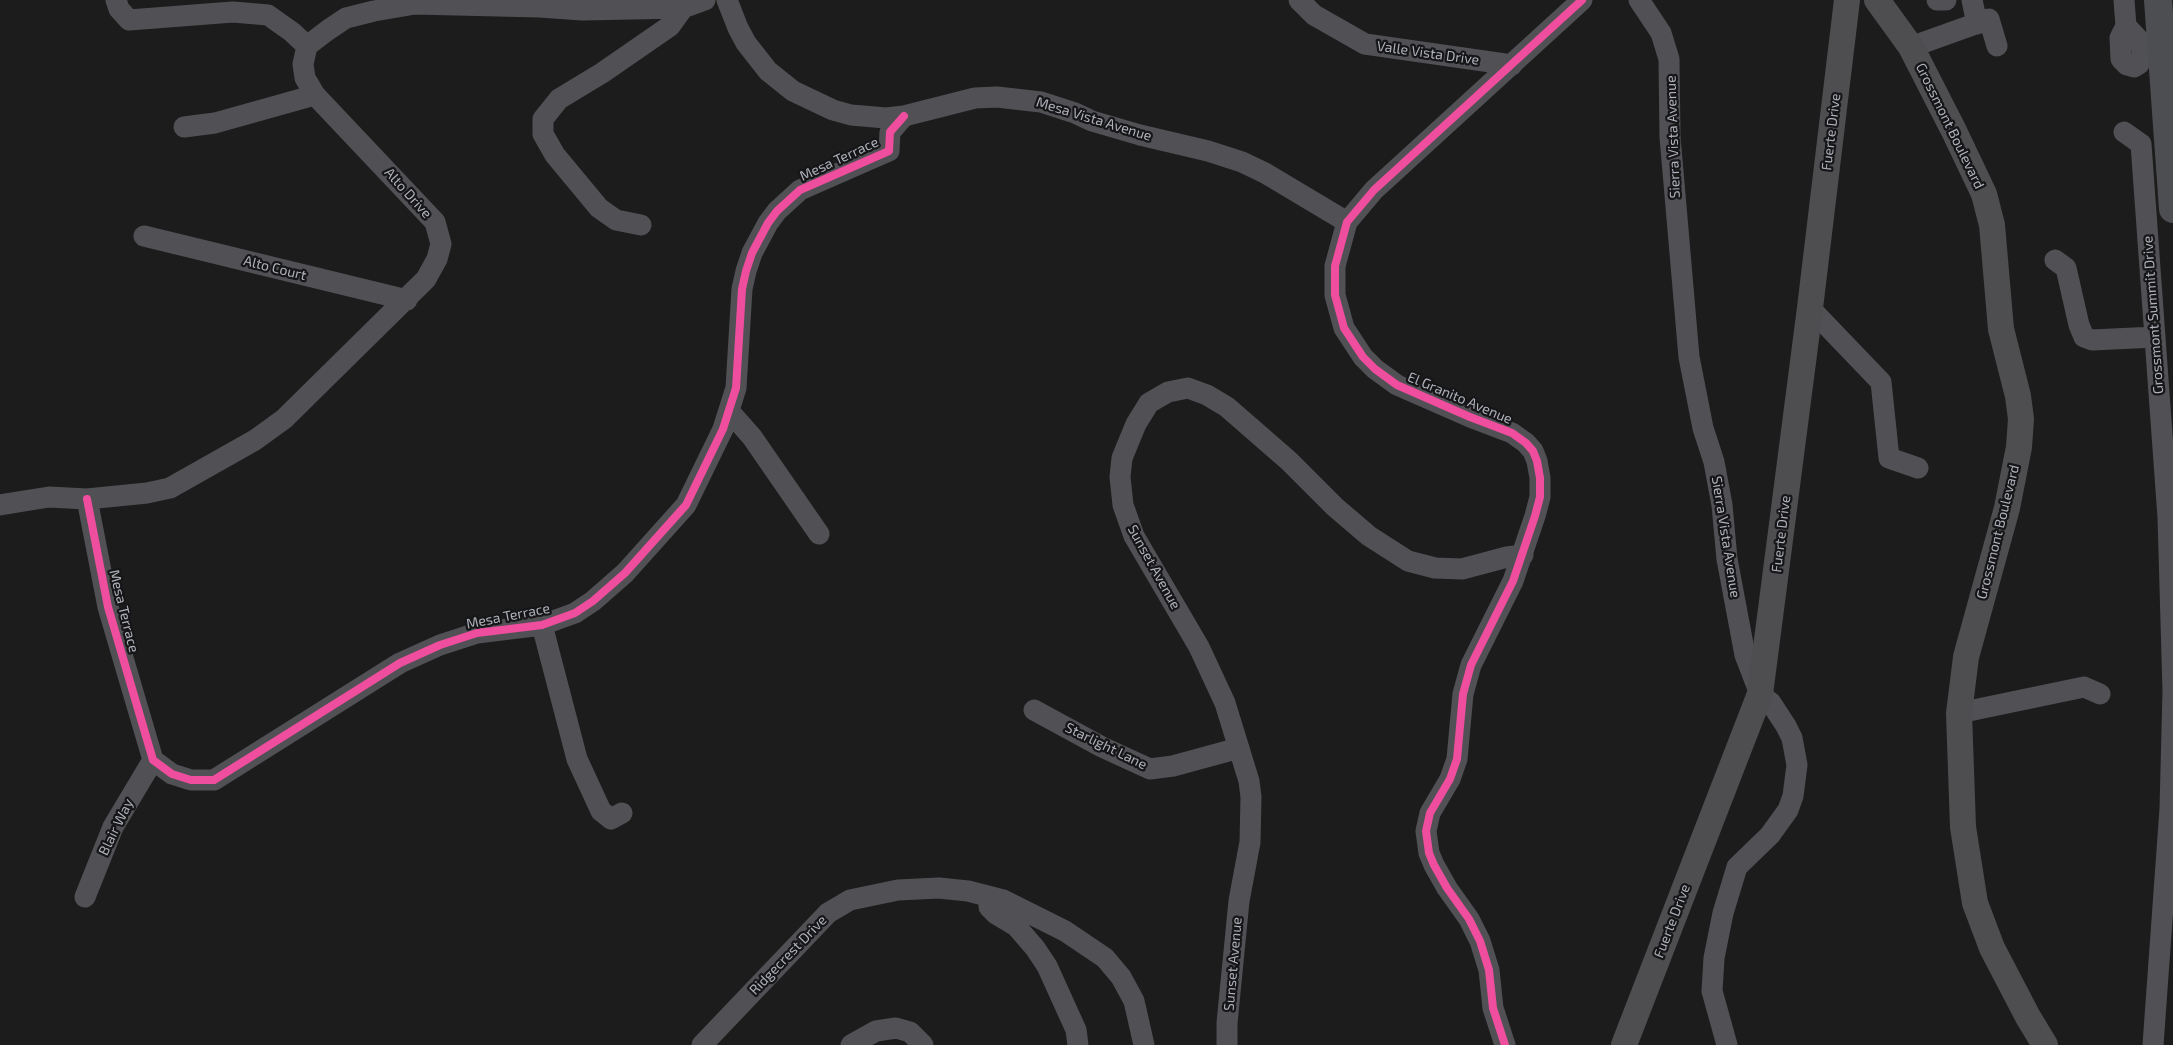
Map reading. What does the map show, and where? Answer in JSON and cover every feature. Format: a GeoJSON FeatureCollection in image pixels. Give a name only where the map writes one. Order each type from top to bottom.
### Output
{"type":"FeatureCollection","features":[{"type":"Feature","properties":{"kind":"highway"},"geometry":{"type":"LineString","coordinates":[[2158,0],[2173,209]]}},
{"type":"Feature","properties":{"kind":"main road","name":"Fuerte Drive"},"geometry":{"type":"LineString","coordinates":[[1624,1045],[1760,694],[1810,308],[1847,0]]}},
{"type":"Feature","properties":{"kind":"main road","name":"Grossmont Boulevard"},"geometry":{"type":"LineString","coordinates":[[1877,0],[1911,47],[1984,194],[1995,250],[2002,329],[2018,396],[2021,419],[2019,447],[2007,508],[1966,657],[1959,713],[1963,827],[1975,903],[1992,948],[2045,1045]]}},
{"type":"Feature","properties":{"kind":"street"},"geometry":{"type":"LineString","coordinates":[[116,0],[119,8],[129,20],[233,12],[268,15],[292,32],[307,46],[346,18],[415,4],[582,10],[683,8],[705,0]]}},
{"type":"Feature","properties":{"kind":"street","name":"Mesa Vista Avenue"},"geometry":{"type":"LineString","coordinates":[[727,0],[738,28],[756,58],[793,91],[820,105],[851,115],[886,118],[904,116],[975,98],[1004,97],[1041,102],[1058,106],[1092,120],[1140,135],[1208,151],[1242,162],[1265,173],[1348,222]]}},
{"type":"Feature","properties":{"kind":"street","name":"Valle Vista Drive"},"geometry":{"type":"LineString","coordinates":[[1299,0],[1314,15],[1366,44],[1512,65]]}},
{"type":"Feature","properties":{"kind":"street","name":"El Granito Avenue"},"geometry":{"type":"LineString","coordinates":[[1505,1045],[1493,1008],[1489,970],[1480,941],[1469,919],[1447,888],[1434,864],[1429,852],[1426,832],[1430,813],[1450,778],[1457,759],[1463,694],[1471,665],[1513,581],[1523,555],[1540,497],[1540,478],[1537,461],[1533,451],[1526,443],[1512,433],[1470,417],[1397,384],[1375,369],[1363,357],[1344,328],[1335,295],[1335,266],[1348,222],[1374,190],[1582,0]]}},
{"type":"Feature","properties":{"kind":"street","name":"Sierra Vista Avenue"},"geometry":{"type":"LineString","coordinates":[[1640,0],[1661,33],[1669,59],[1670,137],[1689,357],[1703,428],[1714,462],[1722,505],[1728,559],[1745,655],[1760,694],[1779,714],[1789,732],[1795,752],[1796,780],[1793,796],[1780,823],[1737,867],[1723,913],[1714,958],[1712,991],[1727,1045]]}},
{"type":"Feature","properties":{"kind":"street"},"geometry":{"type":"LineString","coordinates":[[1937,0],[1946,0]]}},
{"type":"Feature","properties":{"kind":"street"},"geometry":{"type":"LineString","coordinates":[[1972,0],[1977,24]]}},
{"type":"Feature","properties":{"kind":"street"},"geometry":{"type":"LineString","coordinates":[[2124,0],[2126,26]]}},
{"type":"Feature","properties":{"kind":"street"},"geometry":{"type":"LineString","coordinates":[[641,225],[616,220],[599,208],[555,155],[543,134],[543,119],[559,99],[602,73],[670,26],[683,8]]}},
{"type":"Feature","properties":{"kind":"street"},"geometry":{"type":"LineString","coordinates":[[1911,47],[1989,20],[1997,46]]}},
{"type":"Feature","properties":{"kind":"street","name":"Alto Drive"},"geometry":{"type":"LineString","coordinates":[[0,505],[49,497],[87,499],[147,493],[170,488],[254,440],[284,419],[407,300],[426,279],[437,259],[441,244],[435,222],[315,95],[305,78],[303,64],[307,46]]}},
{"type":"Feature","properties":{"kind":"street"},"geometry":{"type":"LineString","coordinates":[[184,126],[215,123],[315,95]]}},
{"type":"Feature","properties":{"kind":"street","name":"Mesa Terrace"},"geometry":{"type":"LineString","coordinates":[[87,499],[108,607],[153,760],[172,774],[192,780],[214,780],[400,663],[440,645],[477,633],[542,625],[575,613],[593,601],[625,573],[686,505],[723,429],[736,388],[742,289],[759,236],[777,211],[800,190],[888,150],[890,132],[904,116]]}},
{"type":"Feature","properties":{"kind":"street","name":"Grossmont Summit Drive"},"geometry":{"type":"LineString","coordinates":[[2124,132],[2141,144],[2168,516],[2173,699],[2170,809],[2153,1045]]}},
{"type":"Feature","properties":{"kind":"street","name":"Alto Court"},"geometry":{"type":"LineString","coordinates":[[144,236],[407,300]]}},
{"type":"Feature","properties":{"kind":"street"},"geometry":{"type":"LineString","coordinates":[[2055,260],[2066,268],[2079,324],[2084,337],[2092,340],[2155,337]]}},
{"type":"Feature","properties":{"kind":"street"},"geometry":{"type":"LineString","coordinates":[[1810,308],[1881,382],[1889,458],[1918,468]]}},
{"type":"Feature","properties":{"kind":"street","name":"Sunset Avenue"},"geometry":{"type":"LineString","coordinates":[[1227,1045],[1227,1023],[1238,901],[1250,842],[1251,797],[1249,781],[1225,703],[1199,646],[1134,536],[1123,505],[1120,478],[1122,458],[1136,424],[1149,403],[1168,392],[1188,388],[1207,395],[1220,403],[1289,461],[1335,507],[1369,536],[1408,560],[1435,568],[1462,568],[1523,555]]}},
{"type":"Feature","properties":{"kind":"street"},"geometry":{"type":"LineString","coordinates":[[729,411],[752,438],[819,534]]}},
{"type":"Feature","properties":{"kind":"street"},"geometry":{"type":"LineString","coordinates":[[542,625],[578,759],[601,811],[611,819],[622,813]]}},
{"type":"Feature","properties":{"kind":"street"},"geometry":{"type":"LineString","coordinates":[[1959,713],[2084,687],[2100,694]]}},
{"type":"Feature","properties":{"kind":"street","name":"Starlight Lane"},"geometry":{"type":"LineString","coordinates":[[1034,710],[1102,747],[1150,769],[1173,766],[1239,748]]}},
{"type":"Feature","properties":{"kind":"street","name":"Blair Way"},"geometry":{"type":"LineString","coordinates":[[85,897],[113,827],[153,760]]}},
{"type":"Feature","properties":{"kind":"street","name":"Ridgecrest Drive"},"geometry":{"type":"LineString","coordinates":[[702,1045],[828,913],[850,900],[898,890],[939,888],[968,891],[1003,900],[1065,931],[1105,958],[1122,977],[1134,1000],[1144,1045]]}},
{"type":"Feature","properties":{"kind":"street"},"geometry":{"type":"LineString","coordinates":[[989,897],[989,907],[996,914],[1016,926],[1035,948],[1047,966],[1076,1030],[1078,1045]]}},
{"type":"Feature","properties":{"kind":"street"},"geometry":{"type":"LineString","coordinates":[[851,1045],[876,1031],[896,1028],[910,1032],[923,1045]]}},
{"type":"Feature","properties":{"kind":"cycle path"},"geometry":{"type":"LineString","coordinates":[[1505,1045],[1493,1008],[1489,970],[1480,941],[1469,919],[1447,888],[1434,865],[1429,853],[1426,831],[1430,813],[1450,779],[1457,759],[1463,694],[1471,665],[1513,581],[1535,516],[1540,497],[1540,478],[1537,461],[1533,451],[1526,443],[1512,433],[1397,385],[1375,369],[1363,357],[1344,328],[1335,295],[1335,266],[1347,222],[1374,190],[1582,0]]}},
{"type":"Feature","properties":{"kind":"cycle path"},"geometry":{"type":"LineString","coordinates":[[87,499],[108,607],[153,760],[172,774],[191,780],[214,780],[400,663],[440,645],[477,633],[542,625],[575,613],[593,601],[625,573],[686,505],[723,429],[736,388],[742,289],[752,253],[768,223],[777,211],[800,190],[889,151],[890,132],[904,116]]}}]}
